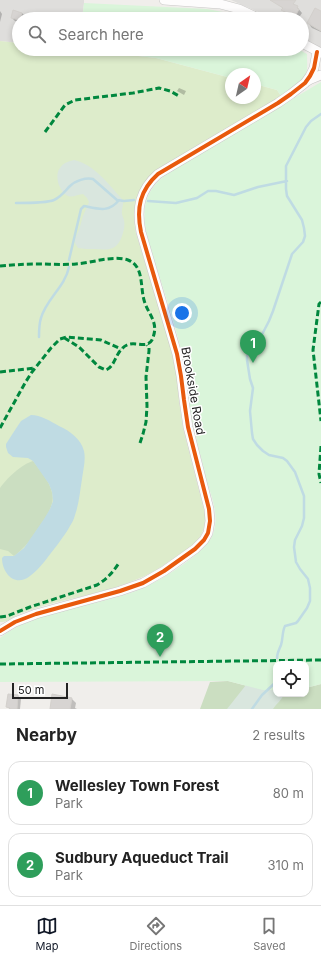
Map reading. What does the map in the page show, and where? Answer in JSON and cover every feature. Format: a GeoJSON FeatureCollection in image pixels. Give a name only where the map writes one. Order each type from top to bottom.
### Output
{"type":"FeatureCollection","features":[{"type":"Feature","properties":{"kind":"street"},"geometry":{"type":"LineString","coordinates":[[164,0],[220,4],[245,12]]}},
{"type":"Feature","properties":{"kind":"street"},"geometry":{"type":"LineString","coordinates":[[309,47],[319,52]]}},
{"type":"Feature","properties":{"kind":"street","name":"Brookside Road"},"geometry":{"type":"LineString","coordinates":[[305,83],[312,72],[319,52]]}},
{"type":"Feature","properties":{"kind":"street","name":"Brookside Road"},"geometry":{"type":"LineString","coordinates":[[0,631],[15,622],[52,608],[120,591],[143,583],[195,550],[206,537],[210,525],[210,509],[189,432],[184,405],[182,376],[177,354],[141,232],[139,216],[140,203],[147,186],[161,172],[278,103],[311,79],[321,75]]}},
{"type":"Feature","properties":{"kind":"shaded area"},"geometry":{"type":"Polygon","coordinates":[[[0,0],[84,0],[83,12],[12,12],[12,42],[0,41],[0,0]]]}},
{"type":"Feature","properties":{"kind":"shaded area"},"geometry":{"type":"Polygon","coordinates":[[[231,0],[321,0],[321,49],[309,41],[309,12],[258,12],[231,0]]]}},
{"type":"Feature","properties":{"kind":"shaded area"},"geometry":{"type":"Polygon","coordinates":[[[74,160],[81,162],[95,170],[123,201],[122,215],[124,220],[124,230],[120,241],[115,247],[104,250],[86,249],[78,248],[75,243],[75,239],[89,202],[83,194],[72,197],[65,194],[58,183],[57,175],[58,171],[63,165],[74,160]]]}},
{"type":"Feature","properties":{"kind":"shaded area"},"geometry":{"type":"Polygon","coordinates":[[[273,673],[273,697],[282,697],[273,709],[227,709],[246,685],[273,673]]]}},
{"type":"Feature","properties":{"kind":"green space"},"geometry":{"type":"Polygon","coordinates":[[[84,3],[207,9],[223,12],[83,12],[84,3]]]}},
{"type":"Feature","properties":{"kind":"green space"},"geometry":{"type":"Polygon","coordinates":[[[0,41],[12,42],[12,56],[138,56],[156,58],[225,76],[225,104],[261,104],[261,86],[277,90],[281,96],[156,170],[149,177],[140,191],[135,207],[134,215],[136,233],[171,349],[177,377],[183,428],[205,514],[204,529],[198,539],[189,547],[145,576],[104,591],[43,606],[19,614],[8,621],[0,622],[0,41]]]}},
{"type":"Feature","properties":{"kind":"green space"},"geometry":{"type":"Polygon","coordinates":[[[139,56],[307,56],[306,74],[302,80],[281,96],[277,90],[261,86],[261,68],[225,68],[225,76],[156,58],[139,56]]]}},
{"type":"Feature","properties":{"kind":"green space"},"geometry":{"type":"Polygon","coordinates":[[[321,82],[321,684],[309,687],[309,661],[273,661],[273,690],[263,690],[228,681],[0,682],[0,638],[16,627],[33,619],[127,594],[145,587],[162,578],[194,557],[209,541],[213,534],[216,520],[214,506],[189,406],[182,353],[146,231],[144,215],[146,200],[153,188],[164,176],[321,82]]]}},
{"type":"Feature","properties":{"kind":"green space"},"geometry":{"type":"Polygon","coordinates":[[[33,461],[44,475],[50,486],[53,497],[52,503],[47,516],[31,539],[14,556],[8,551],[0,549],[0,488],[15,472],[24,465],[33,461]]]}},
{"type":"Feature","properties":{"kind":"green space"},"geometry":{"type":"Polygon","coordinates":[[[228,681],[273,693],[273,697],[309,697],[309,687],[321,684],[321,709],[200,709],[210,682],[228,681]]]}},
{"type":"Feature","properties":{"kind":"water"},"geometry":{"type":"Polygon","coordinates":[[[31,415],[38,416],[67,430],[83,447],[85,461],[75,516],[66,533],[38,569],[24,579],[15,580],[10,577],[4,569],[2,558],[4,556],[14,556],[24,548],[44,519],[53,501],[49,484],[33,461],[28,458],[13,457],[8,453],[6,447],[6,444],[21,421],[31,415]]]}},
{"type":"Feature","properties":{"kind":"building"},"geometry":{"type":"Polygon","coordinates":[[[270,0],[296,0],[293,4],[298,6],[297,8],[299,9],[298,12],[285,12],[281,10],[283,8],[270,0]]]}},
{"type":"Feature","properties":{"kind":"building"},"geometry":{"type":"Polygon","coordinates":[[[315,8],[321,11],[321,31],[309,24],[309,19],[315,8]]]}},
{"type":"Feature","properties":{"kind":"building"},"geometry":{"type":"Polygon","coordinates":[[[8,694],[18,695],[17,709],[10,709],[6,707],[8,694]]]}},
{"type":"Feature","properties":{"kind":"building"},"geometry":{"type":"Polygon","coordinates":[[[52,694],[72,698],[70,709],[50,709],[52,694]]]}},
{"type":"Feature","properties":{"kind":"waterway"},"geometry":{"type":"LineString","coordinates":[[277,658],[282,643],[285,626],[296,623],[307,608],[310,601],[308,579],[296,562],[294,547],[295,540],[304,518],[304,496],[295,472],[287,461],[283,458],[269,455],[263,451],[253,439],[250,411],[253,388],[250,379],[247,356],[255,348],[269,321],[292,254],[303,242],[305,236],[302,220],[287,196],[286,166],[306,127],[311,121],[321,114]]}},
{"type":"Feature","properties":{"kind":"waterway"},"geometry":{"type":"LineString","coordinates":[[16,203],[54,200],[61,196],[72,184],[87,179],[93,179],[117,200],[134,200]]}},
{"type":"Feature","properties":{"kind":"waterway"},"geometry":{"type":"LineString","coordinates":[[148,201],[176,203],[197,198],[208,191],[216,191],[234,195],[258,187],[287,181]]}},
{"type":"Feature","properties":{"kind":"waterway"},"geometry":{"type":"LineString","coordinates":[[69,260],[81,209],[84,206],[103,209],[111,207],[119,200]]}},
{"type":"Feature","properties":{"kind":"waterway"},"geometry":{"type":"LineString","coordinates":[[39,337],[39,329],[43,311],[64,281],[69,267]]}},
{"type":"Feature","properties":{"kind":"waterway"},"geometry":{"type":"LineString","coordinates":[[252,709],[262,695],[273,685]]}},
{"type":"Feature","properties":{"kind":"marked path"},"geometry":{"type":"LineString","coordinates":[[45,132],[65,105],[75,100],[133,93],[159,88],[170,91],[179,96]]}},
{"type":"Feature","properties":{"kind":"marked path"},"geometry":{"type":"LineString","coordinates":[[0,266],[76,264],[115,258],[128,260],[137,267],[144,300],[155,328],[150,343],[127,345],[120,351],[112,365],[106,370],[99,367],[79,347],[63,337]]}},
{"type":"Feature","properties":{"kind":"marked path"},"geometry":{"type":"LineString","coordinates":[[321,302],[319,304],[313,350],[321,421]]}},
{"type":"Feature","properties":{"kind":"marked path"},"geometry":{"type":"LineString","coordinates":[[0,428],[32,372],[60,339],[67,337],[101,340],[121,349]]}},
{"type":"Feature","properties":{"kind":"marked path"},"geometry":{"type":"LineString","coordinates":[[140,443],[146,422],[146,377],[149,351],[147,345]]}},
{"type":"Feature","properties":{"kind":"marked path"},"geometry":{"type":"LineString","coordinates":[[0,372],[35,368]]}},
{"type":"Feature","properties":{"kind":"marked path"},"geometry":{"type":"LineString","coordinates":[[321,446],[319,474],[321,483]]}},
{"type":"Feature","properties":{"kind":"marked path"},"geometry":{"type":"LineString","coordinates":[[0,617],[7,616],[97,585],[110,575],[119,563]]}},
{"type":"Feature","properties":{"kind":"marked path"},"geometry":{"type":"LineString","coordinates":[[0,664],[321,660]]}},
{"type":"Feature","properties":{"kind":"cycle path"},"geometry":{"type":"LineString","coordinates":[[0,631],[15,622],[36,614],[120,591],[143,583],[164,571],[195,549],[204,540],[208,533],[210,521],[209,509],[188,427],[177,354],[141,232],[139,207],[143,193],[147,186],[158,174],[278,103],[305,83],[314,68],[317,52]]}},
{"type":"Feature","properties":{"kind":"place","name":"Wellesley Town Forest"},"geometry":{"type":"Point","coordinates":[253,363]}},
{"type":"Feature","properties":{"kind":"place","name":"Sudbury Aqueduct Trail"},"geometry":{"type":"Point","coordinates":[160,657]}}]}
